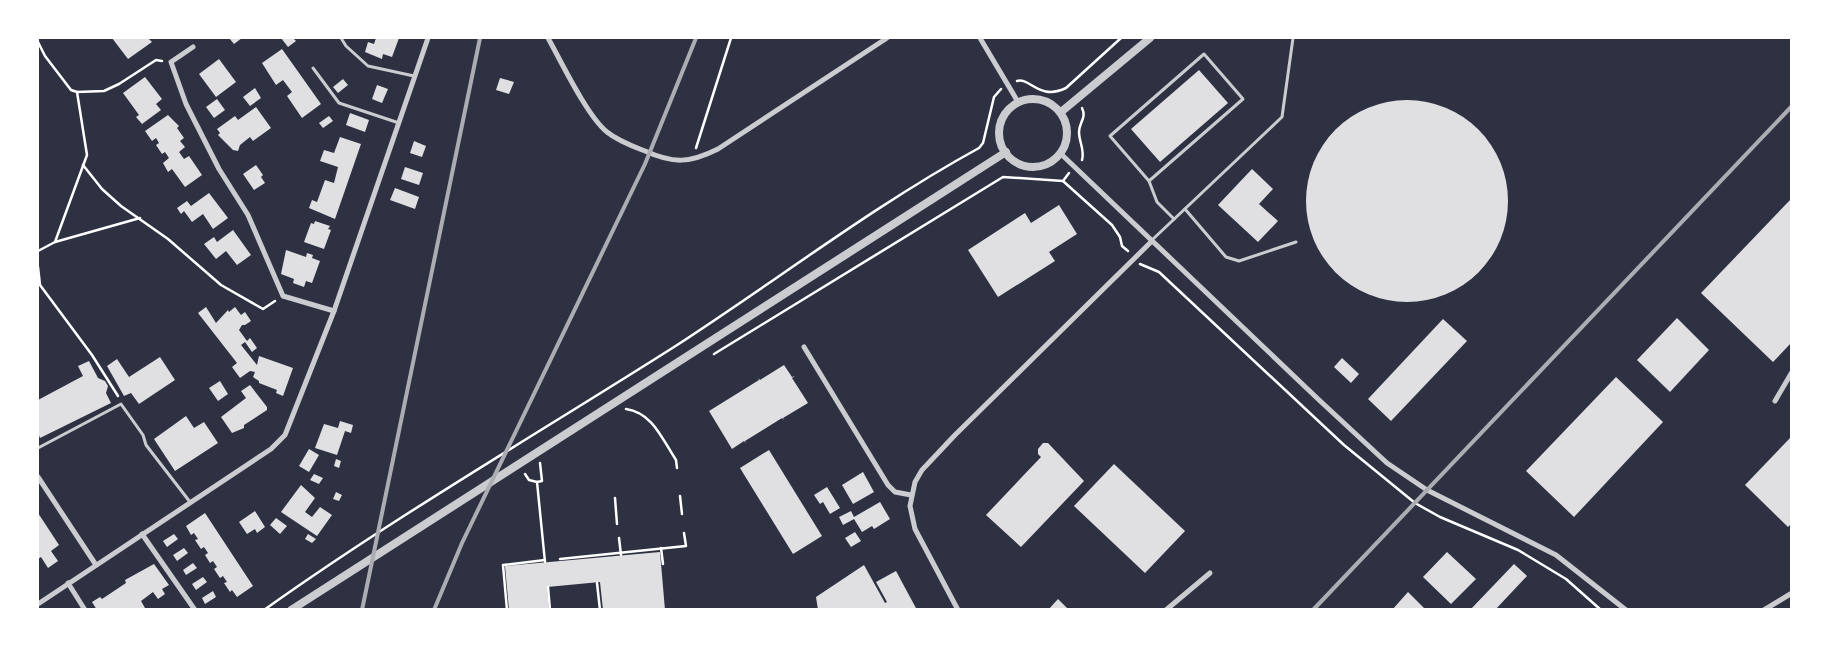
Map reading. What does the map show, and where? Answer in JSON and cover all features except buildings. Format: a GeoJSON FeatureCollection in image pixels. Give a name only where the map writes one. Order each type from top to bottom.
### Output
{"type":"FeatureCollection","features":[{"type":"Feature","properties":{"kind":"street"},"geometry":{"type":"LineString","coordinates":[[38,604],[271,449],[285,435],[334,311],[428,38]]}},
{"type":"Feature","properties":{"kind":"street"},"geometry":{"type":"LineString","coordinates":[[548,38],[582,98],[606,131],[621,141],[665,160],[692,159],[718,149],[887,38]]}},
{"type":"Feature","properties":{"kind":"street"},"geometry":{"type":"LineString","coordinates":[[980,38],[1018,102]]}},
{"type":"Feature","properties":{"kind":"street"},"geometry":{"type":"LineString","coordinates":[[1061,112],[1150,38]]}},
{"type":"Feature","properties":{"kind":"street"},"geometry":{"type":"LineString","coordinates":[[192,47],[171,62],[186,104],[219,169],[248,215],[283,296],[334,311]]}},
{"type":"Feature","properties":{"kind":"street"},"geometry":{"type":"LineString","coordinates":[[1037,99],[1054,105],[1061,112],[1066,122],[1068,133],[1060,153],[1043,165],[1033,167],[1022,165],[1006,152],[1000,142],[1001,124],[1009,109],[1018,102],[1037,99]]}},
{"type":"Feature","properties":{"kind":"street"},"geometry":{"type":"LineString","coordinates":[[291,610],[1006,152]]}},
{"type":"Feature","properties":{"kind":"street"},"geometry":{"type":"LineString","coordinates":[[1060,153],[1387,463],[1427,490],[1556,555],[1626,610]]}},
{"type":"Feature","properties":{"kind":"street"},"geometry":{"type":"LineString","coordinates":[[958,610],[915,529],[911,516],[911,495],[922,470],[1152,240]]}},
{"type":"Feature","properties":{"kind":"street"},"geometry":{"type":"LineString","coordinates":[[804,347],[888,485],[895,492],[911,495]]}},
{"type":"Feature","properties":{"kind":"street"},"geometry":{"type":"LineString","coordinates":[[1775,401],[1792,372]]}},
{"type":"Feature","properties":{"kind":"street"},"geometry":{"type":"LineString","coordinates":[[38,476],[96,565]]}},
{"type":"Feature","properties":{"kind":"street"},"geometry":{"type":"LineString","coordinates":[[142,534],[195,610]]}},
{"type":"Feature","properties":{"kind":"street"},"geometry":{"type":"LineString","coordinates":[[1166,610],[1210,573]]}},
{"type":"Feature","properties":{"kind":"street"},"geometry":{"type":"LineString","coordinates":[[68,583],[85,610]]}},
{"type":"Feature","properties":{"kind":"street"},"geometry":{"type":"LineString","coordinates":[[1764,610],[1792,593]]}},
{"type":"Feature","properties":{"kind":"lane"},"geometry":{"type":"LineString","coordinates":[[341,38],[368,66],[415,76]]}},
{"type":"Feature","properties":{"kind":"lane"},"geometry":{"type":"LineString","coordinates":[[1152,240],[1282,117],[1293,38]]}},
{"type":"Feature","properties":{"kind":"lane"},"geometry":{"type":"LineString","coordinates":[[1149,181],[1243,99],[1204,54],[1110,136],[1149,181],[1158,202],[1174,219]]}},
{"type":"Feature","properties":{"kind":"lane"},"geometry":{"type":"LineString","coordinates":[[313,68],[339,103],[399,123]]}},
{"type":"Feature","properties":{"kind":"lane"},"geometry":{"type":"LineString","coordinates":[[1185,209],[1226,256],[1239,262],[1296,242]]}},
{"type":"Feature","properties":{"kind":"lane"},"geometry":{"type":"LineString","coordinates":[[38,448],[121,404],[143,434],[146,445],[190,502]]}},
{"type":"Feature","properties":{"kind":"path"},"geometry":{"type":"LineString","coordinates":[[692,159],[731,38]]}},
{"type":"Feature","properties":{"kind":"path"},"geometry":{"type":"LineString","coordinates":[[1019,80],[1040,90],[1059,91],[1066,88],[1121,38]]}},
{"type":"Feature","properties":{"kind":"path"},"geometry":{"type":"LineString","coordinates":[[38,42],[45,56],[71,90],[77,92],[104,91],[119,84],[156,60],[171,62]]}},
{"type":"Feature","properties":{"kind":"path"},"geometry":{"type":"LineString","coordinates":[[264,610],[325,566],[675,346],[911,188],[979,148],[983,143],[994,97],[999,90]]}},
{"type":"Feature","properties":{"kind":"path"},"geometry":{"type":"LineString","coordinates":[[55,242],[87,155],[77,92]]}},
{"type":"Feature","properties":{"kind":"path"},"geometry":{"type":"LineString","coordinates":[[1082,159],[1083,150],[1079,131],[1085,117],[1084,110]]}},
{"type":"Feature","properties":{"kind":"path"},"geometry":{"type":"LineString","coordinates":[[84,165],[121,206],[140,218],[221,285],[263,309],[283,296]]}},
{"type":"Feature","properties":{"kind":"path"},"geometry":{"type":"LineString","coordinates":[[999,178],[1062,181]]}},
{"type":"Feature","properties":{"kind":"path"},"geometry":{"type":"LineString","coordinates":[[38,251],[55,242],[140,218]]}},
{"type":"Feature","properties":{"kind":"path"},"geometry":{"type":"LineString","coordinates":[[38,267],[40,285],[102,370],[121,404]]}},
{"type":"Feature","properties":{"kind":"path"},"geometry":{"type":"LineString","coordinates":[[626,410],[641,413],[650,420],[676,460],[677,468]]}},
{"type":"Feature","properties":{"kind":"path"},"geometry":{"type":"LineString","coordinates":[[524,473],[529,480],[542,481],[540,463]]}},
{"type":"Feature","properties":{"kind":"path"},"geometry":{"type":"LineString","coordinates":[[507,610],[503,565],[546,561],[537,482]]}},
{"type":"Feature","properties":{"kind":"path"},"geometry":{"type":"LineString","coordinates":[[680,496],[682,514]]}},
{"type":"Feature","properties":{"kind":"path"},"geometry":{"type":"LineString","coordinates":[[615,498],[617,524]]}},
{"type":"Feature","properties":{"kind":"path"},"geometry":{"type":"LineString","coordinates":[[560,559],[686,546],[684,532]]}},
{"type":"Feature","properties":{"kind":"path"},"geometry":{"type":"LineString","coordinates":[[619,538],[621,554]]}},
{"type":"Feature","properties":{"kind":"path"},"geometry":{"type":"LineString","coordinates":[[661,548],[663,564]]}},
{"type":"Feature","properties":{"kind":"path"},"geometry":{"type":"LineString","coordinates":[[597,582],[600,610]]}},
{"type":"Feature","properties":{"kind":"path"},"geometry":{"type":"LineString","coordinates":[[548,587],[550,610]]}},
{"type":"Feature","properties":{"kind":"railway"},"geometry":{"type":"LineString","coordinates":[[362,610],[480,38]]}},
{"type":"Feature","properties":{"kind":"railway"},"geometry":{"type":"LineString","coordinates":[[434,610],[462,543],[645,164],[696,38]]}},
{"type":"Feature","properties":{"kind":"railway"},"geometry":{"type":"LineString","coordinates":[[1313,610],[1792,106]]}}]}
